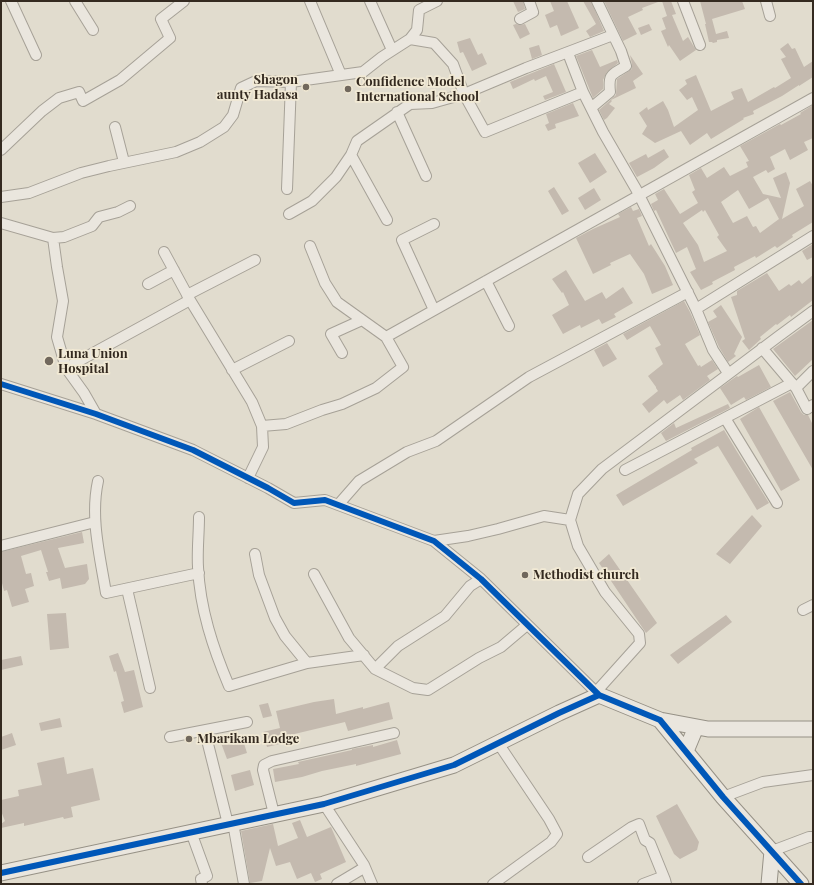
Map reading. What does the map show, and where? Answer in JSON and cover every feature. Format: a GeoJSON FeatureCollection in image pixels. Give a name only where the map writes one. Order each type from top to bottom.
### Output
{"type":"FeatureCollection","features":[{"type":"Feature","properties":{"kind":"street"},"geometry":{"type":"LineString","coordinates":[[11,1],[36,55]]}},
{"type":"Feature","properties":{"kind":"street"},"geometry":{"type":"LineString","coordinates":[[75,1],[93,30]]}},
{"type":"Feature","properties":{"kind":"street"},"geometry":{"type":"LineString","coordinates":[[1,150],[42,111],[59,98],[79,92],[83,101],[120,80],[170,38],[161,19],[184,1]]}},
{"type":"Feature","properties":{"kind":"street"},"geometry":{"type":"LineString","coordinates":[[310,1],[341,75]]}},
{"type":"Feature","properties":{"kind":"street"},"geometry":{"type":"LineString","coordinates":[[370,1],[392,50]]}},
{"type":"Feature","properties":{"kind":"street"},"geometry":{"type":"LineString","coordinates":[[1,197],[30,193],[81,173],[124,162],[176,152],[200,142],[224,127],[233,115],[241,88],[256,81],[292,82],[362,72],[410,39],[417,30],[419,10],[437,1]]}},
{"type":"Feature","properties":{"kind":"street"},"geometry":{"type":"LineString","coordinates":[[520,19],[533,12],[529,1]]}},
{"type":"Feature","properties":{"kind":"street"},"geometry":{"type":"LineString","coordinates":[[591,108],[610,92],[609,83],[614,72],[626,66],[597,1]]}},
{"type":"Feature","properties":{"kind":"street"},"geometry":{"type":"LineString","coordinates":[[683,1],[700,45]]}},
{"type":"Feature","properties":{"kind":"street"},"geometry":{"type":"LineString","coordinates":[[766,1],[770,16]]}},
{"type":"Feature","properties":{"kind":"street"},"geometry":{"type":"LineString","coordinates":[[289,214],[312,201],[336,177],[351,156],[357,141],[410,104],[432,103],[464,94],[526,68],[613,35]]}},
{"type":"Feature","properties":{"kind":"street"},"geometry":{"type":"LineString","coordinates":[[410,39],[434,43],[453,64],[464,94],[484,132],[583,92]]}},
{"type":"Feature","properties":{"kind":"street"},"geometry":{"type":"LineString","coordinates":[[568,53],[583,92],[602,132],[639,195],[688,292],[713,350],[728,374]]}},
{"type":"Feature","properties":{"kind":"street"},"geometry":{"type":"LineString","coordinates":[[287,189],[292,82]]}},
{"type":"Feature","properties":{"kind":"street"},"geometry":{"type":"LineString","coordinates":[[386,337],[813,98]]}},
{"type":"Feature","properties":{"kind":"street"},"geometry":{"type":"LineString","coordinates":[[397,112],[426,176]]}},
{"type":"Feature","properties":{"kind":"street"},"geometry":{"type":"LineString","coordinates":[[115,127],[124,162]]}},
{"type":"Feature","properties":{"kind":"street"},"geometry":{"type":"LineString","coordinates":[[351,156],[387,220]]}},
{"type":"Feature","properties":{"kind":"street"},"geometry":{"type":"LineString","coordinates":[[1,223],[53,238],[64,237],[92,226],[99,217],[118,212],[130,206]]}},
{"type":"Feature","properties":{"kind":"street"},"geometry":{"type":"LineString","coordinates":[[434,224],[402,240],[434,310]]}},
{"type":"Feature","properties":{"kind":"street"},"geometry":{"type":"LineString","coordinates":[[696,309],[813,236]]}},
{"type":"Feature","properties":{"kind":"street"},"geometry":{"type":"LineString","coordinates":[[53,238],[63,302],[57,337],[66,368],[84,393],[96,414]]}},
{"type":"Feature","properties":{"kind":"street"},"geometry":{"type":"LineString","coordinates":[[262,426],[286,424],[342,404],[376,388],[403,367],[386,337],[337,302],[325,283],[310,246]]}},
{"type":"Feature","properties":{"kind":"street"},"geometry":{"type":"LineString","coordinates":[[164,252],[189,298],[252,402],[262,426],[263,447],[248,478]]}},
{"type":"Feature","properties":{"kind":"street"},"geometry":{"type":"LineString","coordinates":[[66,368],[255,260]]}},
{"type":"Feature","properties":{"kind":"street"},"geometry":{"type":"LineString","coordinates":[[148,284],[174,270]]}},
{"type":"Feature","properties":{"kind":"street"},"geometry":{"type":"LineString","coordinates":[[486,281],[509,326]]}},
{"type":"Feature","properties":{"kind":"street"},"geometry":{"type":"LineString","coordinates":[[338,505],[359,480],[407,452],[436,441],[529,377],[688,292]]}},
{"type":"Feature","properties":{"kind":"street"},"geometry":{"type":"LineString","coordinates":[[1,873],[324,804],[454,765],[598,693],[640,643],[639,634],[605,592],[578,546],[570,520],[578,494],[602,469],[762,348],[813,312]]}},
{"type":"Feature","properties":{"kind":"street"},"geometry":{"type":"LineString","coordinates":[[342,353],[331,334],[362,320]]}},
{"type":"Feature","properties":{"kind":"street"},"geometry":{"type":"LineString","coordinates":[[232,370],[289,341]]}},
{"type":"Feature","properties":{"kind":"street"},"geometry":{"type":"LineString","coordinates":[[762,348],[794,386],[807,409],[813,405]]}},
{"type":"Feature","properties":{"kind":"street"},"geometry":{"type":"LineString","coordinates":[[625,470],[725,418],[794,386],[813,371]]}},
{"type":"Feature","properties":{"kind":"street"},"geometry":{"type":"LineString","coordinates":[[1,384],[96,414],[193,450],[294,503],[325,500],[434,541],[481,580],[598,693],[660,720],[708,729],[813,729]]}},
{"type":"Feature","properties":{"kind":"street"},"geometry":{"type":"LineString","coordinates":[[725,418],[777,503]]}},
{"type":"Feature","properties":{"kind":"street"},"geometry":{"type":"LineString","coordinates":[[98,481],[96,492],[95,528],[106,593],[199,572]]}},
{"type":"Feature","properties":{"kind":"street"},"geometry":{"type":"LineString","coordinates":[[434,541],[468,536],[544,516],[570,520]]}},
{"type":"Feature","properties":{"kind":"street"},"geometry":{"type":"LineString","coordinates":[[199,517],[199,572],[203,604],[213,647],[229,686],[307,663],[364,656]]}},
{"type":"Feature","properties":{"kind":"street"},"geometry":{"type":"LineString","coordinates":[[1,546],[95,522]]}},
{"type":"Feature","properties":{"kind":"street"},"geometry":{"type":"LineString","coordinates":[[255,554],[258,575],[276,618],[285,636],[307,663]]}},
{"type":"Feature","properties":{"kind":"street"},"geometry":{"type":"LineString","coordinates":[[314,574],[349,638],[375,669],[413,688],[428,690],[501,647],[527,625]]}},
{"type":"Feature","properties":{"kind":"street"},"geometry":{"type":"LineString","coordinates":[[375,669],[398,646],[445,616],[470,586],[481,580]]}},
{"type":"Feature","properties":{"kind":"street"},"geometry":{"type":"LineString","coordinates":[[127,589],[150,688]]}},
{"type":"Feature","properties":{"kind":"street"},"geometry":{"type":"LineString","coordinates":[[802,610],[813,605]]}},
{"type":"Feature","properties":{"kind":"street"},"geometry":{"type":"LineString","coordinates":[[660,720],[723,797],[800,884]]}},
{"type":"Feature","properties":{"kind":"street"},"geometry":{"type":"LineString","coordinates":[[170,737],[205,732],[247,722]]}},
{"type":"Feature","properties":{"kind":"street"},"geometry":{"type":"LineString","coordinates":[[686,751],[696,727]]}},
{"type":"Feature","properties":{"kind":"street"},"geometry":{"type":"LineString","coordinates":[[205,732],[230,823],[244,884]]}},
{"type":"Feature","properties":{"kind":"street"},"geometry":{"type":"LineString","coordinates":[[274,814],[263,770],[264,765],[272,761],[394,733]]}},
{"type":"Feature","properties":{"kind":"street"},"geometry":{"type":"LineString","coordinates":[[493,884],[551,842],[557,834],[549,819],[498,744]]}},
{"type":"Feature","properties":{"kind":"street"},"geometry":{"type":"LineString","coordinates":[[723,797],[763,782],[813,775]]}},
{"type":"Feature","properties":{"kind":"street"},"geometry":{"type":"LineString","coordinates":[[324,804],[364,865],[372,884]]}},
{"type":"Feature","properties":{"kind":"street"},"geometry":{"type":"LineString","coordinates":[[588,857],[632,827],[639,824],[645,840],[650,843],[666,882]]}},
{"type":"Feature","properties":{"kind":"street"},"geometry":{"type":"LineString","coordinates":[[191,832],[207,876],[201,879],[202,884]]}},
{"type":"Feature","properties":{"kind":"street"},"geometry":{"type":"LineString","coordinates":[[772,852],[809,837],[813,837]]}},
{"type":"Feature","properties":{"kind":"street"},"geometry":{"type":"LineString","coordinates":[[769,884],[772,852]]}},
{"type":"Feature","properties":{"kind":"street"},"geometry":{"type":"LineString","coordinates":[[337,884],[362,869],[364,865]]}},
{"type":"Feature","properties":{"kind":"street"},"geometry":{"type":"LineString","coordinates":[[643,884],[658,878],[666,882]]}},
{"type":"Feature","properties":{"kind":"building"},"geometry":{"type":"Polygon","coordinates":[[[513,1],[523,1],[525,9],[518,12],[513,1]]]}},
{"type":"Feature","properties":{"kind":"building"},"geometry":{"type":"Polygon","coordinates":[[[550,1],[567,1],[579,28],[561,36],[557,25],[550,28],[545,15],[554,11],[550,1]]]}},
{"type":"Feature","properties":{"kind":"building"},"geometry":{"type":"Polygon","coordinates":[[[583,1],[591,1],[604,31],[590,37],[586,31],[596,24],[583,1]]]}},
{"type":"Feature","properties":{"kind":"building"},"geometry":{"type":"Polygon","coordinates":[[[604,1],[658,2],[642,8],[643,10],[628,17],[637,34],[623,41],[604,1]]]}},
{"type":"Feature","properties":{"kind":"building"},"geometry":{"type":"Polygon","coordinates":[[[662,1],[671,1],[676,14],[672,15],[683,41],[688,37],[696,50],[680,61],[669,45],[668,47],[661,31],[666,29],[662,18],[667,16],[662,1]]]}},
{"type":"Feature","properties":{"kind":"building"},"geometry":{"type":"Polygon","coordinates":[[[700,1],[742,1],[745,9],[712,19],[716,34],[727,31],[729,38],[717,40],[717,42],[713,43],[709,42],[700,1]]]}},
{"type":"Feature","properties":{"kind":"building"},"geometry":{"type":"Polygon","coordinates":[[[525,24],[530,34],[520,39],[513,25],[525,24]]]}},
{"type":"Feature","properties":{"kind":"building"},"geometry":{"type":"Polygon","coordinates":[[[649,24],[652,30],[641,35],[638,28],[649,24]]]}},
{"type":"Feature","properties":{"kind":"building"},"geometry":{"type":"Polygon","coordinates":[[[470,38],[478,55],[482,53],[487,64],[472,71],[463,52],[460,53],[457,42],[470,38]]]}},
{"type":"Feature","properties":{"kind":"building"},"geometry":{"type":"Polygon","coordinates":[[[788,43],[792,49],[795,48],[804,67],[813,61],[813,77],[799,86],[753,111],[754,114],[743,118],[744,119],[711,139],[707,133],[690,145],[681,131],[655,143],[642,134],[647,126],[639,113],[647,107],[648,110],[663,101],[674,127],[698,110],[692,97],[687,100],[679,90],[687,84],[685,80],[696,75],[711,111],[734,99],[731,92],[742,88],[748,102],[774,87],[775,88],[791,78],[781,59],[786,57],[780,49],[788,43]]]}},
{"type":"Feature","properties":{"kind":"building"},"geometry":{"type":"Polygon","coordinates":[[[539,45],[542,55],[532,59],[529,48],[539,45]]]}},
{"type":"Feature","properties":{"kind":"building"},"geometry":{"type":"Polygon","coordinates":[[[592,50],[600,67],[617,60],[618,63],[607,72],[603,80],[603,89],[593,98],[576,56],[592,50]]]}},
{"type":"Feature","properties":{"kind":"building"},"geometry":{"type":"Polygon","coordinates":[[[630,55],[643,74],[633,81],[636,88],[611,100],[612,101],[609,104],[615,108],[604,120],[599,110],[616,95],[617,79],[632,69],[630,55]]]}},
{"type":"Feature","properties":{"kind":"building"},"geometry":{"type":"Polygon","coordinates":[[[554,64],[566,92],[545,100],[543,96],[553,92],[546,76],[535,81],[534,79],[513,89],[510,82],[554,64]]]}},
{"type":"Feature","properties":{"kind":"building"},"geometry":{"type":"Polygon","coordinates":[[[573,103],[579,116],[555,124],[556,128],[548,131],[545,125],[549,123],[546,114],[573,103]]]}},
{"type":"Feature","properties":{"kind":"building"},"geometry":{"type":"Polygon","coordinates":[[[813,105],[813,138],[804,142],[808,150],[790,160],[785,149],[770,157],[775,169],[768,173],[766,170],[753,177],[763,194],[781,198],[773,178],[786,172],[790,183],[782,219],[804,206],[796,189],[810,181],[813,186],[813,222],[792,235],[793,237],[777,248],[775,246],[756,258],[755,256],[734,267],[735,270],[712,282],[713,284],[701,290],[690,272],[696,269],[687,247],[676,253],[656,210],[654,211],[651,204],[658,200],[655,194],[664,189],[680,214],[698,203],[692,192],[695,190],[689,175],[701,168],[707,178],[724,167],[730,176],[748,167],[746,162],[749,161],[740,146],[801,114],[800,113],[813,105]],[[738,190],[721,202],[733,223],[747,216],[753,227],[756,226],[760,233],[779,219],[768,198],[749,209],[738,190]],[[702,210],[683,223],[698,245],[704,262],[727,251],[717,237],[719,235],[705,210],[703,212],[702,210]]]}},
{"type":"Feature","properties":{"kind":"building"},"geometry":{"type":"Polygon","coordinates":[[[664,149],[669,157],[654,168],[637,177],[629,163],[646,154],[648,158],[664,149]]]}},
{"type":"Feature","properties":{"kind":"building"},"geometry":{"type":"Polygon","coordinates":[[[595,153],[607,172],[590,183],[578,163],[595,153]]]}},
{"type":"Feature","properties":{"kind":"building"},"geometry":{"type":"Polygon","coordinates":[[[554,187],[569,211],[562,215],[548,191],[554,187]]]}},
{"type":"Feature","properties":{"kind":"building"},"geometry":{"type":"Polygon","coordinates":[[[594,188],[601,200],[585,210],[578,198],[594,188]]]}},
{"type":"Feature","properties":{"kind":"building"},"geometry":{"type":"Polygon","coordinates":[[[631,207],[633,211],[639,209],[642,216],[637,218],[649,246],[651,244],[665,266],[673,285],[652,294],[644,274],[630,254],[610,263],[611,265],[593,274],[576,238],[620,217],[618,214],[631,207]]]}},
{"type":"Feature","properties":{"kind":"building"},"geometry":{"type":"Polygon","coordinates":[[[813,244],[813,257],[807,260],[802,251],[813,244]]]}},
{"type":"Feature","properties":{"kind":"building"},"geometry":{"type":"Polygon","coordinates":[[[566,270],[585,301],[602,292],[606,299],[623,287],[633,303],[614,314],[616,317],[602,324],[599,319],[581,328],[580,325],[563,334],[552,315],[569,305],[563,292],[562,293],[552,279],[566,270]]]}},
{"type":"Feature","properties":{"kind":"building"},"geometry":{"type":"Polygon","coordinates":[[[767,273],[779,291],[789,284],[791,286],[799,280],[802,284],[813,275],[813,300],[791,317],[790,315],[777,325],[776,324],[760,337],[761,339],[749,350],[742,341],[745,339],[731,297],[737,295],[737,291],[767,273]]]}},
{"type":"Feature","properties":{"kind":"building"},"geometry":{"type":"Polygon","coordinates":[[[684,301],[700,335],[685,344],[698,366],[700,365],[701,367],[712,360],[718,369],[707,376],[710,380],[683,400],[680,395],[667,404],[664,400],[649,413],[642,404],[658,391],[648,376],[663,364],[655,348],[661,345],[650,326],[627,340],[623,334],[684,301]]]}},
{"type":"Feature","properties":{"kind":"building"},"geometry":{"type":"Polygon","coordinates":[[[721,305],[742,337],[734,354],[736,356],[728,362],[719,347],[708,322],[717,317],[713,311],[721,305]]]}},
{"type":"Feature","properties":{"kind":"building"},"geometry":{"type":"Polygon","coordinates":[[[813,320],[813,359],[795,376],[773,349],[813,320]]]}},
{"type":"Feature","properties":{"kind":"building"},"geometry":{"type":"Polygon","coordinates":[[[607,343],[617,359],[603,367],[594,350],[607,343]]]}},
{"type":"Feature","properties":{"kind":"building"},"geometry":{"type":"Polygon","coordinates":[[[759,365],[771,387],[746,400],[744,397],[731,405],[720,388],[737,376],[738,377],[759,365]]]}},
{"type":"Feature","properties":{"kind":"building"},"geometry":{"type":"Polygon","coordinates":[[[790,392],[801,412],[804,415],[808,415],[813,425],[813,470],[773,401],[790,392]]]}},
{"type":"Feature","properties":{"kind":"building"},"geometry":{"type":"Polygon","coordinates":[[[728,404],[730,408],[666,441],[661,433],[674,423],[676,428],[728,404]]]}},
{"type":"Feature","properties":{"kind":"building"},"geometry":{"type":"Polygon","coordinates":[[[759,407],[800,480],[781,491],[740,419],[759,407]]]}},
{"type":"Feature","properties":{"kind":"building"},"geometry":{"type":"Polygon","coordinates":[[[724,430],[769,503],[757,510],[718,446],[694,459],[698,463],[623,506],[616,495],[692,450],[691,448],[724,430]]]}},
{"type":"Feature","properties":{"kind":"building"},"geometry":{"type":"Polygon","coordinates":[[[752,515],[762,526],[730,564],[716,554],[752,515]]]}},
{"type":"Feature","properties":{"kind":"building"},"geometry":{"type":"Polygon","coordinates":[[[82,532],[84,543],[58,548],[65,568],[87,564],[89,579],[85,584],[62,589],[60,578],[49,581],[46,572],[48,572],[41,550],[21,556],[26,574],[31,573],[34,586],[25,589],[29,602],[12,607],[7,590],[4,591],[1,579],[1,552],[82,532]]]}},
{"type":"Feature","properties":{"kind":"building"},"geometry":{"type":"Polygon","coordinates":[[[609,554],[657,623],[646,633],[599,563],[609,554]]]}},
{"type":"Feature","properties":{"kind":"building"},"geometry":{"type":"Polygon","coordinates":[[[66,613],[69,648],[50,650],[47,614],[66,613]]]}},
{"type":"Feature","properties":{"kind":"building"},"geometry":{"type":"Polygon","coordinates":[[[726,615],[732,622],[678,664],[670,655],[726,615]]]}},
{"type":"Feature","properties":{"kind":"building"},"geometry":{"type":"Polygon","coordinates":[[[118,653],[125,672],[134,670],[143,707],[124,713],[121,702],[124,701],[116,671],[114,672],[109,656],[118,653]]]}},
{"type":"Feature","properties":{"kind":"building"},"geometry":{"type":"Polygon","coordinates":[[[21,656],[23,665],[1,670],[1,660],[21,656]]]}},
{"type":"Feature","properties":{"kind":"building"},"geometry":{"type":"Polygon","coordinates":[[[334,699],[336,714],[389,702],[393,719],[348,731],[345,722],[286,736],[288,742],[267,747],[263,732],[280,728],[276,711],[334,699]]]}},
{"type":"Feature","properties":{"kind":"building"},"geometry":{"type":"Polygon","coordinates":[[[268,703],[272,716],[263,718],[259,705],[268,703]]]}},
{"type":"Feature","properties":{"kind":"building"},"geometry":{"type":"Polygon","coordinates":[[[60,718],[62,727],[41,731],[39,723],[60,718]]]}},
{"type":"Feature","properties":{"kind":"building"},"geometry":{"type":"Polygon","coordinates":[[[12,733],[16,745],[1,750],[1,737],[12,733]]]}},
{"type":"Feature","properties":{"kind":"building"},"geometry":{"type":"Polygon","coordinates":[[[242,737],[247,753],[227,759],[221,743],[242,737]]]}},
{"type":"Feature","properties":{"kind":"building"},"geometry":{"type":"Polygon","coordinates":[[[397,740],[401,754],[356,766],[356,764],[275,782],[273,769],[299,764],[298,762],[352,749],[373,745],[373,747],[397,740]]]}},
{"type":"Feature","properties":{"kind":"building"},"geometry":{"type":"Polygon","coordinates":[[[64,757],[67,774],[93,768],[100,800],[71,807],[73,817],[64,819],[63,817],[24,826],[24,823],[1,828],[1,824],[5,821],[1,811],[1,800],[19,796],[18,790],[42,785],[37,763],[64,757]]]}},
{"type":"Feature","properties":{"kind":"building"},"geometry":{"type":"Polygon","coordinates":[[[250,770],[254,785],[235,791],[231,775],[250,770]]]}},
{"type":"Feature","properties":{"kind":"building"},"geometry":{"type":"Polygon","coordinates":[[[677,804],[699,842],[697,850],[680,859],[674,854],[656,816],[677,804]]]}},
{"type":"Feature","properties":{"kind":"building"},"geometry":{"type":"Polygon","coordinates":[[[300,820],[307,837],[331,827],[346,862],[320,874],[322,879],[315,882],[311,873],[297,879],[290,862],[276,866],[270,848],[262,881],[250,883],[241,831],[273,824],[278,846],[298,838],[292,823],[300,820]]]}},
{"type":"Feature","properties":{"kind":"cycle path"},"geometry":{"type":"LineString","coordinates":[[1,384],[96,414],[193,450],[268,488],[294,503],[325,500],[434,541],[481,579],[599,695]]}},
{"type":"Feature","properties":{"kind":"cycle path"},"geometry":{"type":"LineString","coordinates":[[1,873],[324,804],[454,765],[599,695],[660,720],[723,797],[801,884]]}},
{"type":"Feature","properties":{"kind":"place","name":"Shagon aunty Hadasa"},"geometry":{"type":"Point","coordinates":[306,87]}},
{"type":"Feature","properties":{"kind":"place","name":"Confidence Model International School"},"geometry":{"type":"Point","coordinates":[348,89]}},
{"type":"Feature","properties":{"kind":"place","name":"Luna Union Hospital"},"geometry":{"type":"Point","coordinates":[49,361]}},
{"type":"Feature","properties":{"kind":"place","name":"Methodist church"},"geometry":{"type":"Point","coordinates":[525,575]}},
{"type":"Feature","properties":{"kind":"place","name":"Mbarikam Lodge"},"geometry":{"type":"Point","coordinates":[189,739]}}]}
